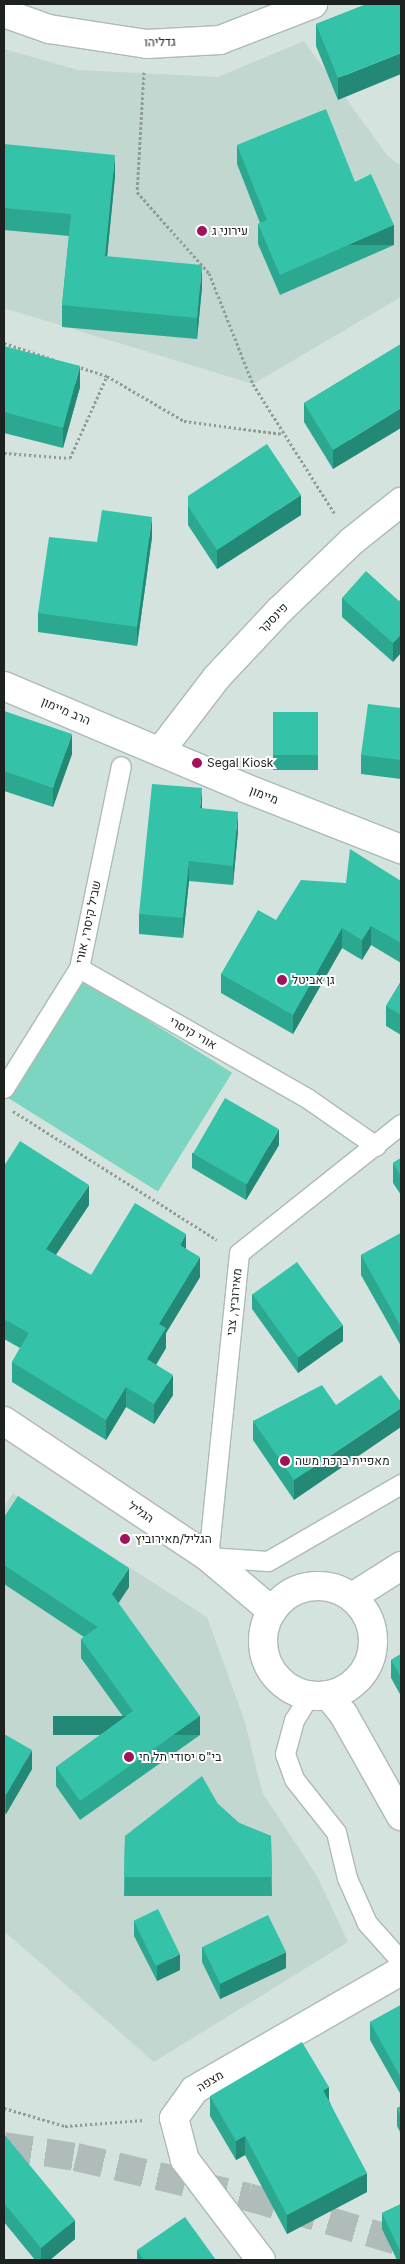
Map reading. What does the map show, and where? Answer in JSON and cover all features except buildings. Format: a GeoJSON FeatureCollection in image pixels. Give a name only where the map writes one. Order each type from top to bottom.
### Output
{"type":"FeatureCollection","features":[{"type":"Feature","properties":{"kind":"street","name":"גדליהו"},"geometry":{"type":"LineString","coordinates":[[4,12],[49,29],[147,44],[220,40],[313,4]]}},
{"type":"Feature","properties":{"kind":"street","name":"פינסקר"},"geometry":{"type":"LineString","coordinates":[[161,750],[217,677],[280,610],[352,541],[401,502]]}},
{"type":"Feature","properties":{"kind":"street","name":"הרב מיימון"},"geometry":{"type":"LineString","coordinates":[[4,686],[129,737]]}},
{"type":"Feature","properties":{"kind":"street","name":"מיימון"},"geometry":{"type":"LineString","coordinates":[[129,737],[245,788],[401,849]]}},
{"type":"Feature","properties":{"kind":"street","name":"הגליל"},"geometry":{"type":"LineString","coordinates":[[4,1421],[208,1557],[272,1611]]}},
{"type":"Feature","properties":{"kind":"street"},"geometry":{"type":"LineString","coordinates":[[352,1597],[401,1566]]}},
{"type":"Feature","properties":{"kind":"street"},"geometry":{"type":"LineString","coordinates":[[319,1696],[352,1684],[369,1663],[374,1646],[372,1627],[365,1611],[352,1597],[327,1587],[300,1589],[284,1597],[272,1611],[264,1628],[263,1646],[267,1664],[277,1679],[292,1690],[319,1696],[344,1715],[401,1816]]}},
{"type":"Feature","properties":{"kind":"street","name":"מצפה"},"geometry":{"type":"LineString","coordinates":[[174,2118],[194,2090],[401,1971]]}},
{"type":"Feature","properties":{"kind":"street"},"geometry":{"type":"LineString","coordinates":[[174,2118],[186,2160],[261,2260]]}},
{"type":"Feature","properties":{"kind":"lane","name":"שביל קיסרי, אורי"},"geometry":{"type":"LineString","coordinates":[[4,1088],[79,968],[120,766]]}},
{"type":"Feature","properties":{"kind":"lane","name":"אורי קיסרי"},"geometry":{"type":"LineString","coordinates":[[79,968],[307,1098],[376,1146]]}},
{"type":"Feature","properties":{"kind":"lane","name":"מאירוביץ, צבי"},"geometry":{"type":"LineString","coordinates":[[208,1557],[239,1253],[376,1146],[401,1124]]}},
{"type":"Feature","properties":{"kind":"lane"},"geometry":{"type":"LineString","coordinates":[[208,1557],[268,1561],[401,1484]]}},
{"type":"Feature","properties":{"kind":"lane"},"geometry":{"type":"LineString","coordinates":[[319,1696],[294,1720],[285,1754],[294,1779],[336,1832],[347,1878],[367,1923],[401,1961]]}},
{"type":"Feature","properties":{"kind":"path"},"geometry":{"type":"LineString","coordinates":[[147,44],[137,192],[209,272],[253,384],[335,514]]}},
{"type":"Feature","properties":{"kind":"path"},"geometry":{"type":"LineString","coordinates":[[4,343],[60,361]]}},
{"type":"Feature","properties":{"kind":"path"},"geometry":{"type":"LineString","coordinates":[[69,364],[106,376],[184,420],[283,434]]}},
{"type":"Feature","properties":{"kind":"path"},"geometry":{"type":"LineString","coordinates":[[4,453],[70,458],[106,376]]}},
{"type":"Feature","properties":{"kind":"path"},"geometry":{"type":"LineString","coordinates":[[12,1110],[239,1253]]}},
{"type":"Feature","properties":{"kind":"path"},"geometry":{"type":"LineString","coordinates":[[4,2108],[65,2126],[174,2118]]}},
{"type":"Feature","properties":{"kind":"shaded area","name":"עירוני ג"},"geometry":{"type":"Polygon","coordinates":[[[304,41],[387,155],[401,166],[401,297],[253,384],[4,308],[4,49],[78,70],[218,77],[304,41]]]}},
{"type":"Feature","properties":{"kind":"shaded area","name":"בי\"ס יסודי תל חי"},"geometry":{"type":"Polygon","coordinates":[[[13,1493],[207,1617],[245,1722],[262,1792],[317,1876],[348,1942],[154,2062],[4,1931],[4,1507],[13,1493]]]}},
{"type":"Feature","properties":{"kind":"green space"},"geometry":{"type":"Polygon","coordinates":[[[82,979],[232,1073],[158,1192],[8,1098],[82,979]]]}},
{"type":"Feature","properties":{"kind":"tunnel"},"geometry":{"type":"LineString","coordinates":[[4,2146],[76,2157],[248,2197],[401,2242]]}},
{"type":"Feature","properties":{"kind":"place","name":"עירוני ג"},"geometry":{"type":"Point","coordinates":[202,231]}},
{"type":"Feature","properties":{"kind":"place","name":"Segal Kiosk"},"geometry":{"type":"Point","coordinates":[197,763]}},
{"type":"Feature","properties":{"kind":"place","name":"גן אביטל"},"geometry":{"type":"Point","coordinates":[282,980]}},
{"type":"Feature","properties":{"kind":"place","name":"מאפיית ברכת משה"},"geometry":{"type":"Point","coordinates":[285,1461]}},
{"type":"Feature","properties":{"kind":"place","name":"הגליל/מאירוביץ"},"geometry":{"type":"Point","coordinates":[125,1539]}},
{"type":"Feature","properties":{"kind":"place","name":"בי\"ס יסודי תל חי"},"geometry":{"type":"Point","coordinates":[129,1757]}}]}
